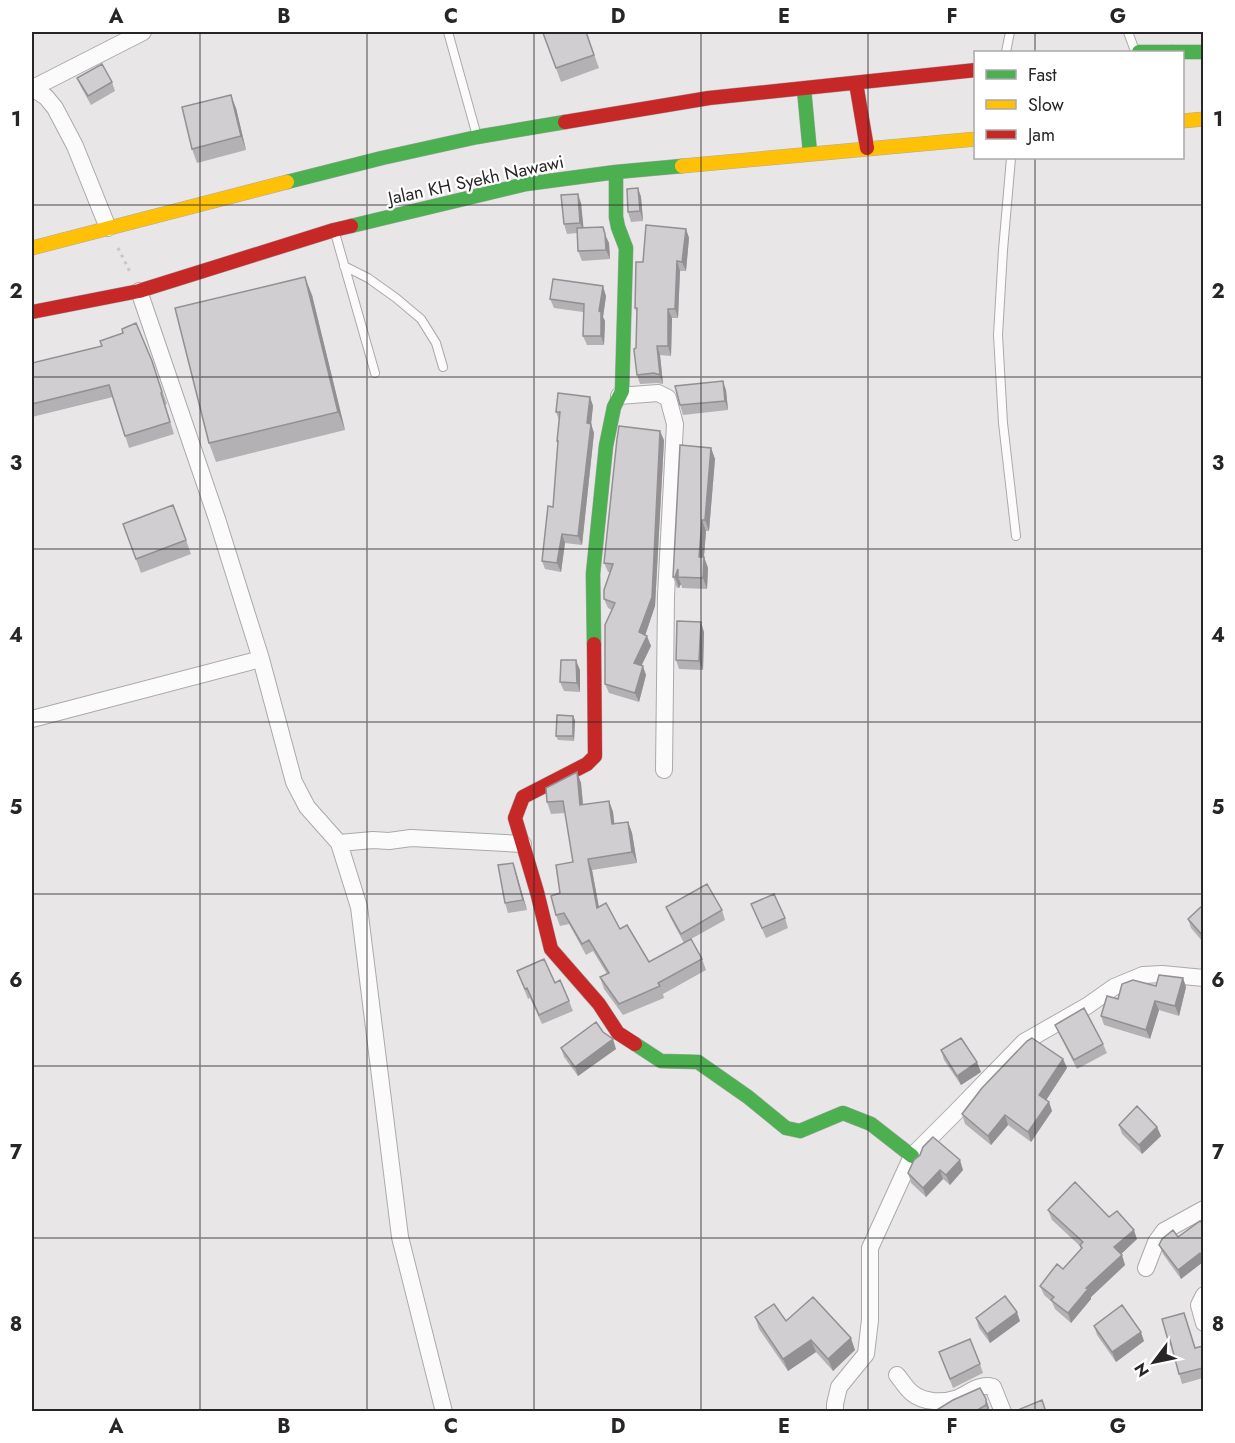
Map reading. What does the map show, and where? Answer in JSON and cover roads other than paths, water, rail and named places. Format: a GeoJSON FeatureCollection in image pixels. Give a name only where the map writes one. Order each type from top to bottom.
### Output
{"type":"FeatureCollection","features":[{"type":"Feature","properties":{"kind":"main road"},"geometry":{"type":"LineString","coordinates":[[1184,52],[1203,52]]}},
{"type":"Feature","properties":{"kind":"main road"},"geometry":{"type":"LineString","coordinates":[[32,248],[382,158],[477,137],[709,98],[974,70]]}},
{"type":"Feature","properties":{"kind":"main road"},"geometry":{"type":"LineString","coordinates":[[856,83],[867,148]]}},
{"type":"Feature","properties":{"kind":"main road"},"geometry":{"type":"LineString","coordinates":[[804,89],[810,153]]}},
{"type":"Feature","properties":{"kind":"main road"},"geometry":{"type":"LineString","coordinates":[[1184,121],[1203,119]]}},
{"type":"Feature","properties":{"kind":"main road","name":"Jalan KH Syekh Nawawi"},"geometry":{"type":"LineString","coordinates":[[32,312],[139,291],[334,230],[526,184],[616,172],[974,139]]}},
{"type":"Feature","properties":{"kind":"main road"},"geometry":{"type":"LineString","coordinates":[[616,172],[616,217],[627,248],[622,391],[614,407],[606,446],[593,574],[595,756],[587,764],[523,797],[515,818],[551,949],[599,1004],[618,1033],[662,1061],[698,1062],[748,1097],[786,1128],[800,1131],[843,1113],[871,1124],[912,1156]]}},
{"type":"Feature","properties":{"kind":"street"},"geometry":{"type":"LineString","coordinates":[[32,88],[143,32]]}},
{"type":"Feature","properties":{"kind":"street"},"geometry":{"type":"LineString","coordinates":[[32,88],[46,97],[55,108],[75,146],[108,228]]}},
{"type":"Feature","properties":{"kind":"street"},"geometry":{"type":"LineString","coordinates":[[139,291],[217,519],[261,659],[294,782],[307,807],[339,843],[359,907],[400,1238],[444,1412]]}},
{"type":"Feature","properties":{"kind":"street"},"geometry":{"type":"LineString","coordinates":[[619,396],[658,393],[669,398],[675,424],[666,596],[664,770]]}},
{"type":"Feature","properties":{"kind":"street"},"geometry":{"type":"LineString","coordinates":[[32,719],[261,659]]}},
{"type":"Feature","properties":{"kind":"street"},"geometry":{"type":"LineString","coordinates":[[339,843],[411,838],[523,844]]}},
{"type":"Feature","properties":{"kind":"street"},"geometry":{"type":"LineString","coordinates":[[835,1412],[839,1387],[866,1354],[870,1320],[870,1248],[912,1156],[1023,1042],[1087,1006],[1114,987],[1143,975],[1162,974],[1203,978]]}},
{"type":"Feature","properties":{"kind":"street"},"geometry":{"type":"LineString","coordinates":[[1146,1268],[1156,1242],[1164,1231],[1203,1209]]}},
{"type":"Feature","properties":{"kind":"street"},"geometry":{"type":"LineString","coordinates":[[1203,1295],[1199,1305],[1203,1323]]}},
{"type":"Feature","properties":{"kind":"street"},"geometry":{"type":"LineString","coordinates":[[897,1375],[910,1392],[926,1400],[942,1401],[958,1398],[973,1390],[993,1387],[1003,1412]]}},
{"type":"Feature","properties":{"kind":"lane"},"geometry":{"type":"LineString","coordinates":[[448,32],[477,137]]}},
{"type":"Feature","properties":{"kind":"lane"},"geometry":{"type":"LineString","coordinates":[[1006,51],[1010,32]]}},
{"type":"Feature","properties":{"kind":"lane"},"geometry":{"type":"LineString","coordinates":[[1128,32],[1137,51]]}},
{"type":"Feature","properties":{"kind":"lane"},"geometry":{"type":"LineString","coordinates":[[1011,159],[998,335],[1003,423],[1016,536]]}},
{"type":"Feature","properties":{"kind":"lane"},"geometry":{"type":"LineString","coordinates":[[334,230],[375,373]]}},
{"type":"Feature","properties":{"kind":"lane"},"geometry":{"type":"LineString","coordinates":[[344,266],[368,278],[421,319],[436,343],[442,367]]}}]}
